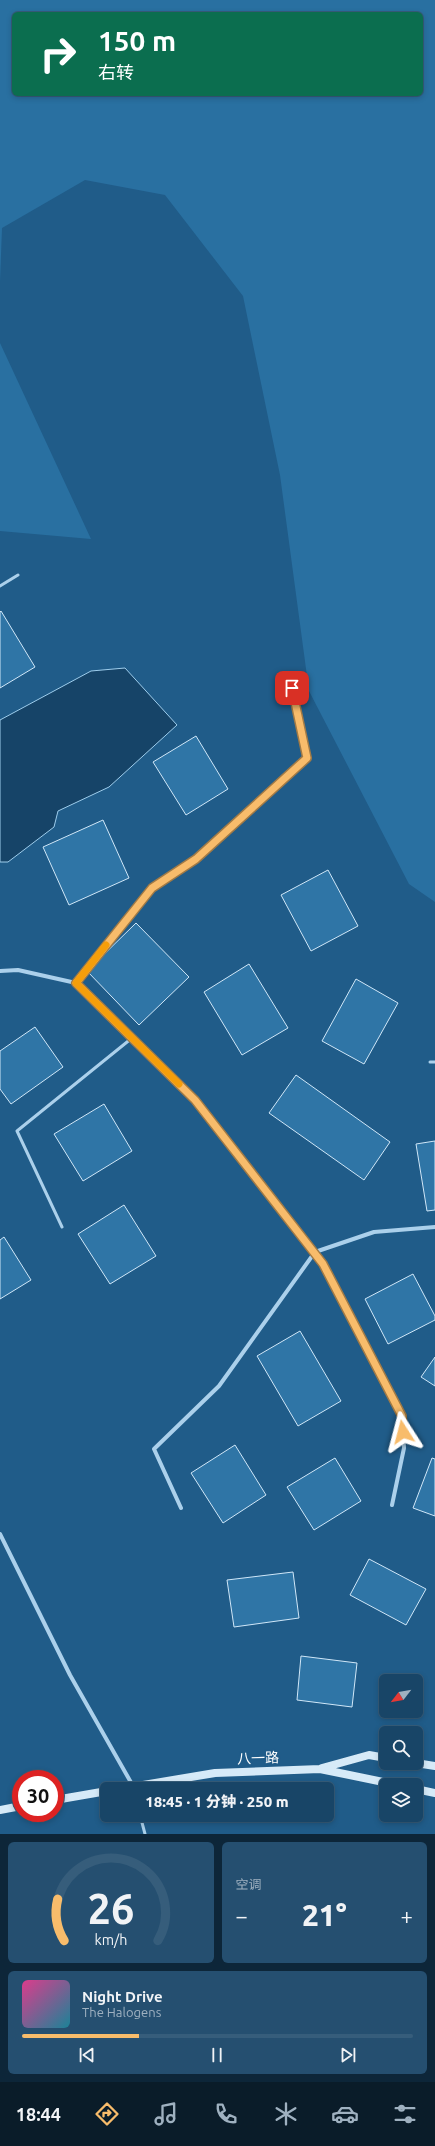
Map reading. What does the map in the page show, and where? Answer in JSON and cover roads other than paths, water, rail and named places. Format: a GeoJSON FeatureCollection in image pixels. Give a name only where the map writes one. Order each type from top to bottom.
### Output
{"type":"FeatureCollection","features":[{"type":"Feature","properties":{"kind":"main road"},"geometry":{"type":"LineString","coordinates":[[320,1769],[369,1755],[379,1757]]}},
{"type":"Feature","properties":{"kind":"main road"},"geometry":{"type":"LineString","coordinates":[[423,1764],[435,1766]]}},
{"type":"Feature","properties":{"kind":"main road","name":"八一路"},"geometry":{"type":"LineString","coordinates":[[166,1782],[215,1773],[320,1769],[379,1781]]}},
{"type":"Feature","properties":{"kind":"main road"},"geometry":{"type":"LineString","coordinates":[[423,1790],[435,1793]]}},
{"type":"Feature","properties":{"kind":"main road"},"geometry":{"type":"LineString","coordinates":[[64,1798],[100,1792]]}},
{"type":"Feature","properties":{"kind":"main road"},"geometry":{"type":"LineString","coordinates":[[0,1810],[12,1808]]}},
{"type":"Feature","properties":{"kind":"street"},"geometry":{"type":"LineString","coordinates":[[0,971],[18,970],[76,983],[195,1100],[323,1264],[402,1416],[404,1448],[392,1505]]}},
{"type":"Feature","properties":{"kind":"street"},"geometry":{"type":"LineString","coordinates":[[181,1508],[154,1449],[219,1386],[314,1252],[374,1232],[435,1227]]}},
{"type":"Feature","properties":{"kind":"street"},"geometry":{"type":"LineString","coordinates":[[0,1534],[70,1675],[131,1782]]}},
{"type":"Feature","properties":{"kind":"lane"},"geometry":{"type":"LineString","coordinates":[[0,586],[18,575]]}},
{"type":"Feature","properties":{"kind":"lane"},"geometry":{"type":"LineString","coordinates":[[76,983],[152,888],[196,859],[307,758],[292,688]]}},
{"type":"Feature","properties":{"kind":"lane"},"geometry":{"type":"LineString","coordinates":[[62,1227],[16,1131],[132,1038]]}},
{"type":"Feature","properties":{"kind":"lane"},"geometry":{"type":"LineString","coordinates":[[430,1062],[435,1062]]}},
{"type":"Feature","properties":{"kind":"lane"},"geometry":{"type":"LineString","coordinates":[[142,1822],[145,1834]]}}]}
